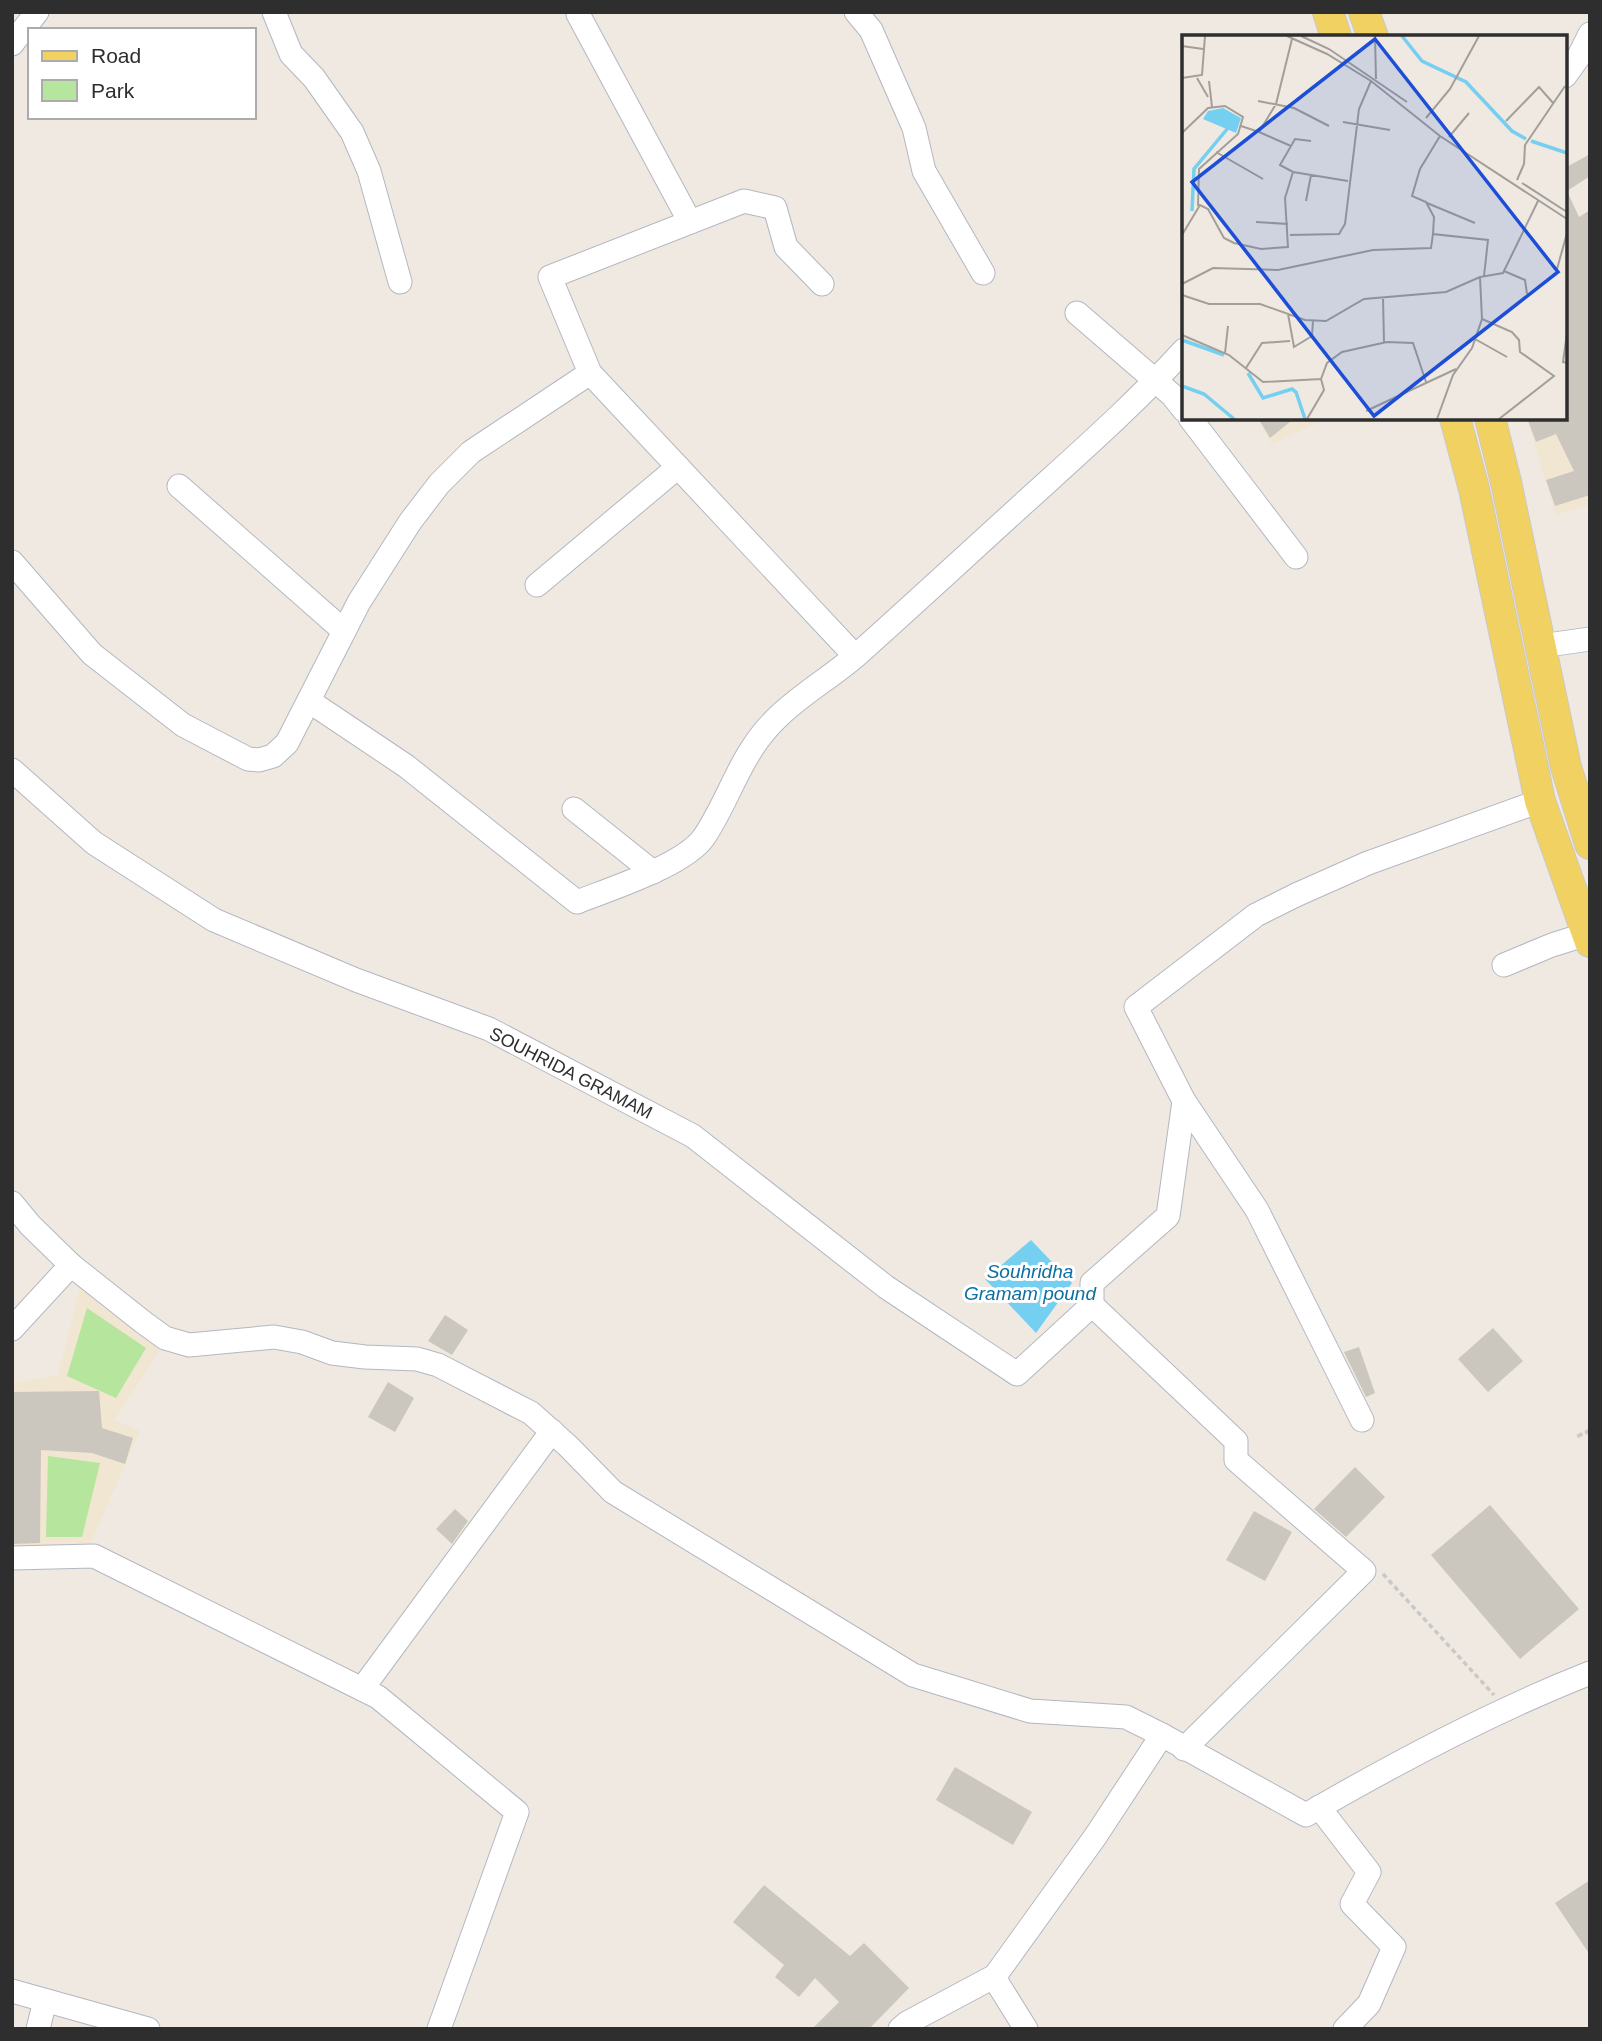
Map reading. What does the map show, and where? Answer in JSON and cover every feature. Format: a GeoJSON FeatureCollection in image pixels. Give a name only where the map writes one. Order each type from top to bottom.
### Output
{"type":"FeatureCollection","features":[{"type":"Feature","properties":{"kind":"main road"},"geometry":{"type":"LineString","coordinates":[[1328,12],[1335,35]]}},
{"type":"Feature","properties":{"kind":"main road"},"geometry":{"type":"LineString","coordinates":[[1364,12],[1372,35]]}},
{"type":"Feature","properties":{"kind":"main road"},"geometry":{"type":"LineString","coordinates":[[1456,420],[1474,489],[1540,801],[1588,938]]}},
{"type":"Feature","properties":{"kind":"main road"},"geometry":{"type":"LineString","coordinates":[[1490,420],[1566,767],[1590,844]]}},
{"type":"Feature","properties":{"kind":"street"},"geometry":{"type":"LineString","coordinates":[[12,44],[37,12]]}},
{"type":"Feature","properties":{"kind":"street"},"geometry":{"type":"LineString","coordinates":[[274,12],[291,54],[314,78],[352,132],[369,171],[400,282]]}},
{"type":"Feature","properties":{"kind":"street"},"geometry":{"type":"LineString","coordinates":[[856,12],[871,30],[914,128],[924,172],[983,274]]}},
{"type":"Feature","properties":{"kind":"street"},"geometry":{"type":"LineString","coordinates":[[579,13],[690,222]]}},
{"type":"Feature","properties":{"kind":"street"},"geometry":{"type":"LineString","coordinates":[[1567,73],[1590,34]]}},
{"type":"Feature","properties":{"kind":"street"},"geometry":{"type":"LineString","coordinates":[[822,284],[786,247],[775,208],[744,201],[550,277],[590,373],[855,656]]}},
{"type":"Feature","properties":{"kind":"street"},"geometry":{"type":"LineString","coordinates":[[1077,313],[1156,381],[1182,408]]}},
{"type":"Feature","properties":{"kind":"street"},"geometry":{"type":"LineString","coordinates":[[309,701],[405,766],[578,902],[653,872],[679,858],[703,840],[739,768],[760,737],[779,716],[855,656],[1156,381],[1182,352]]}},
{"type":"Feature","properties":{"kind":"street"},"geometry":{"type":"LineString","coordinates":[[12,562],[92,654],[183,725],[248,759],[259,760],[273,756],[287,743],[359,602],[410,522],[439,484],[471,452],[590,373]]}},
{"type":"Feature","properties":{"kind":"street"},"geometry":{"type":"LineString","coordinates":[[1192,420],[1296,558]]}},
{"type":"Feature","properties":{"kind":"street"},"geometry":{"type":"LineString","coordinates":[[537,585],[678,467]]}},
{"type":"Feature","properties":{"kind":"street"},"geometry":{"type":"LineString","coordinates":[[178,486],[344,631]]}},
{"type":"Feature","properties":{"kind":"street"},"geometry":{"type":"LineString","coordinates":[[1541,646],[1590,639]]}},
{"type":"Feature","properties":{"kind":"street","name":"SOUHRIDA GRAMAM"},"geometry":{"type":"LineString","coordinates":[[12,770],[94,843],[214,920],[356,979],[489,1029],[693,1136],[886,1287],[1017,1374],[1092,1305]]}},
{"type":"Feature","properties":{"kind":"street"},"geometry":{"type":"LineString","coordinates":[[1362,1420],[1257,1210],[1184,1101],[1136,1007],[1256,915],[1368,863],[1540,801]]}},
{"type":"Feature","properties":{"kind":"street"},"geometry":{"type":"LineString","coordinates":[[574,809],[653,872]]}},
{"type":"Feature","properties":{"kind":"street"},"geometry":{"type":"LineString","coordinates":[[1504,965],[1552,945],[1588,938]]}},
{"type":"Feature","properties":{"kind":"street"},"geometry":{"type":"LineString","coordinates":[[1184,1101],[1168,1216],[1092,1283],[1092,1305],[1236,1441],[1236,1460],[1364,1571],[1184,1749]]}},
{"type":"Feature","properties":{"kind":"street"},"geometry":{"type":"LineString","coordinates":[[12,1203],[30,1225],[71,1265],[165,1338],[188,1345],[274,1337],[302,1342],[331,1353],[417,1359],[438,1365],[531,1413],[613,1492],[913,1675],[1030,1711],[1126,1717],[1306,1815],[1362,1782],[1507,1709],[1590,1673]]}},
{"type":"Feature","properties":{"kind":"street"},"geometry":{"type":"LineString","coordinates":[[12,1329],[71,1265]]}},
{"type":"Feature","properties":{"kind":"street"},"geometry":{"type":"LineString","coordinates":[[362,1689],[552,1432]]}},
{"type":"Feature","properties":{"kind":"street"},"geometry":{"type":"LineString","coordinates":[[12,1558],[94,1556],[378,1697],[517,1812],[439,2029]]}},
{"type":"Feature","properties":{"kind":"street"},"geometry":{"type":"LineString","coordinates":[[900,2029],[996,1976],[1095,1837],[1162,1735]]}},
{"type":"Feature","properties":{"kind":"street"},"geometry":{"type":"LineString","coordinates":[[1319,1807],[1369,1872],[1352,1904],[1394,1947],[1369,2004],[1345,2029]]}},
{"type":"Feature","properties":{"kind":"street"},"geometry":{"type":"LineString","coordinates":[[996,1976],[998,1984],[1026,2029]]}},
{"type":"Feature","properties":{"kind":"street"},"geometry":{"type":"LineString","coordinates":[[12,1991],[148,2029]]}},
{"type":"Feature","properties":{"kind":"street"},"geometry":{"type":"LineString","coordinates":[[38,2029],[45,2001]]}},
{"type":"Feature","properties":{"kind":"path"},"geometry":{"type":"LineString","coordinates":[[1364,1571],[1376,1566],[1507,1709]]}},
{"type":"Feature","properties":{"kind":"shaded area"},"geometry":{"type":"Polygon","coordinates":[[[1590,392],[1590,505],[1556,515],[1528,420],[1567,420],[1567,416],[1590,392]]]}},
{"type":"Feature","properties":{"kind":"shaded area"},"geometry":{"type":"Polygon","coordinates":[[[1257,420],[1324,420],[1272,444],[1257,420]]]}},
{"type":"Feature","properties":{"kind":"shaded area"},"geometry":{"type":"Polygon","coordinates":[[[80,1287],[162,1347],[114,1420],[140,1431],[83,1560],[12,1557],[12,1383],[58,1375],[80,1287]]]}},
{"type":"Feature","properties":{"kind":"green space"},"geometry":{"type":"Polygon","coordinates":[[[87,1308],[146,1348],[116,1398],[67,1376],[87,1308]]]}},
{"type":"Feature","properties":{"kind":"green space"},"geometry":{"type":"Polygon","coordinates":[[[48,1456],[100,1463],[82,1537],[46,1537],[48,1456]]]}},
{"type":"Feature","properties":{"kind":"water","name":"Souhridha Gramam pound"},"geometry":{"type":"Polygon","coordinates":[[[1031,1240],[1072,1283],[1036,1333],[985,1279],[1031,1240]]]}},
{"type":"Feature","properties":{"kind":"building"},"geometry":{"type":"Polygon","coordinates":[[[1590,154],[1590,176],[1567,191],[1567,167],[1590,154]]]}},
{"type":"Feature","properties":{"kind":"building"},"geometry":{"type":"Polygon","coordinates":[[[1567,191],[1579,217],[1590,210],[1590,495],[1555,506],[1546,480],[1574,471],[1556,434],[1536,442],[1528,420],[1567,420],[1567,191]]]}},
{"type":"Feature","properties":{"kind":"building"},"geometry":{"type":"Polygon","coordinates":[[[1259,420],[1292,420],[1270,438],[1259,420]]]}},
{"type":"Feature","properties":{"kind":"building"},"geometry":{"type":"Polygon","coordinates":[[[445,1315],[468,1330],[452,1355],[428,1341],[445,1315]]]}},
{"type":"Feature","properties":{"kind":"building"},"geometry":{"type":"Polygon","coordinates":[[[1493,1328],[1523,1361],[1488,1392],[1458,1359],[1493,1328]]]}},
{"type":"Feature","properties":{"kind":"building"},"geometry":{"type":"Polygon","coordinates":[[[1359,1347],[1375,1393],[1366,1397],[1344,1352],[1359,1347]]]}},
{"type":"Feature","properties":{"kind":"building"},"geometry":{"type":"Polygon","coordinates":[[[388,1382],[414,1398],[395,1432],[368,1417],[388,1382]]]}},
{"type":"Feature","properties":{"kind":"building"},"geometry":{"type":"Polygon","coordinates":[[[99,1391],[102,1428],[133,1438],[125,1464],[92,1453],[41,1450],[40,1543],[12,1544],[12,1392],[99,1391]]]}},
{"type":"Feature","properties":{"kind":"building"},"geometry":{"type":"Polygon","coordinates":[[[1355,1467],[1385,1497],[1346,1537],[1314,1509],[1355,1467]]]}},
{"type":"Feature","properties":{"kind":"building"},"geometry":{"type":"Polygon","coordinates":[[[1490,1505],[1579,1609],[1520,1659],[1431,1555],[1490,1505]]]}},
{"type":"Feature","properties":{"kind":"building"},"geometry":{"type":"Polygon","coordinates":[[[455,1509],[468,1521],[452,1544],[436,1529],[455,1509]]]}},
{"type":"Feature","properties":{"kind":"building"},"geometry":{"type":"Polygon","coordinates":[[[1254,1511],[1292,1532],[1265,1581],[1226,1560],[1254,1511]]]}},
{"type":"Feature","properties":{"kind":"building"},"geometry":{"type":"Polygon","coordinates":[[[955,1767],[1032,1812],[1013,1845],[936,1800],[955,1767]]]}},
{"type":"Feature","properties":{"kind":"building"},"geometry":{"type":"Polygon","coordinates":[[[1590,1880],[1590,1955],[1555,1903],[1590,1880]]]}},
{"type":"Feature","properties":{"kind":"building"},"geometry":{"type":"Polygon","coordinates":[[[764,1885],[850,1956],[864,1943],[909,1988],[869,2029],[812,2029],[839,2002],[815,1978],[799,1997],[775,1977],[784,1965],[733,1922],[764,1885]]]}}]}
